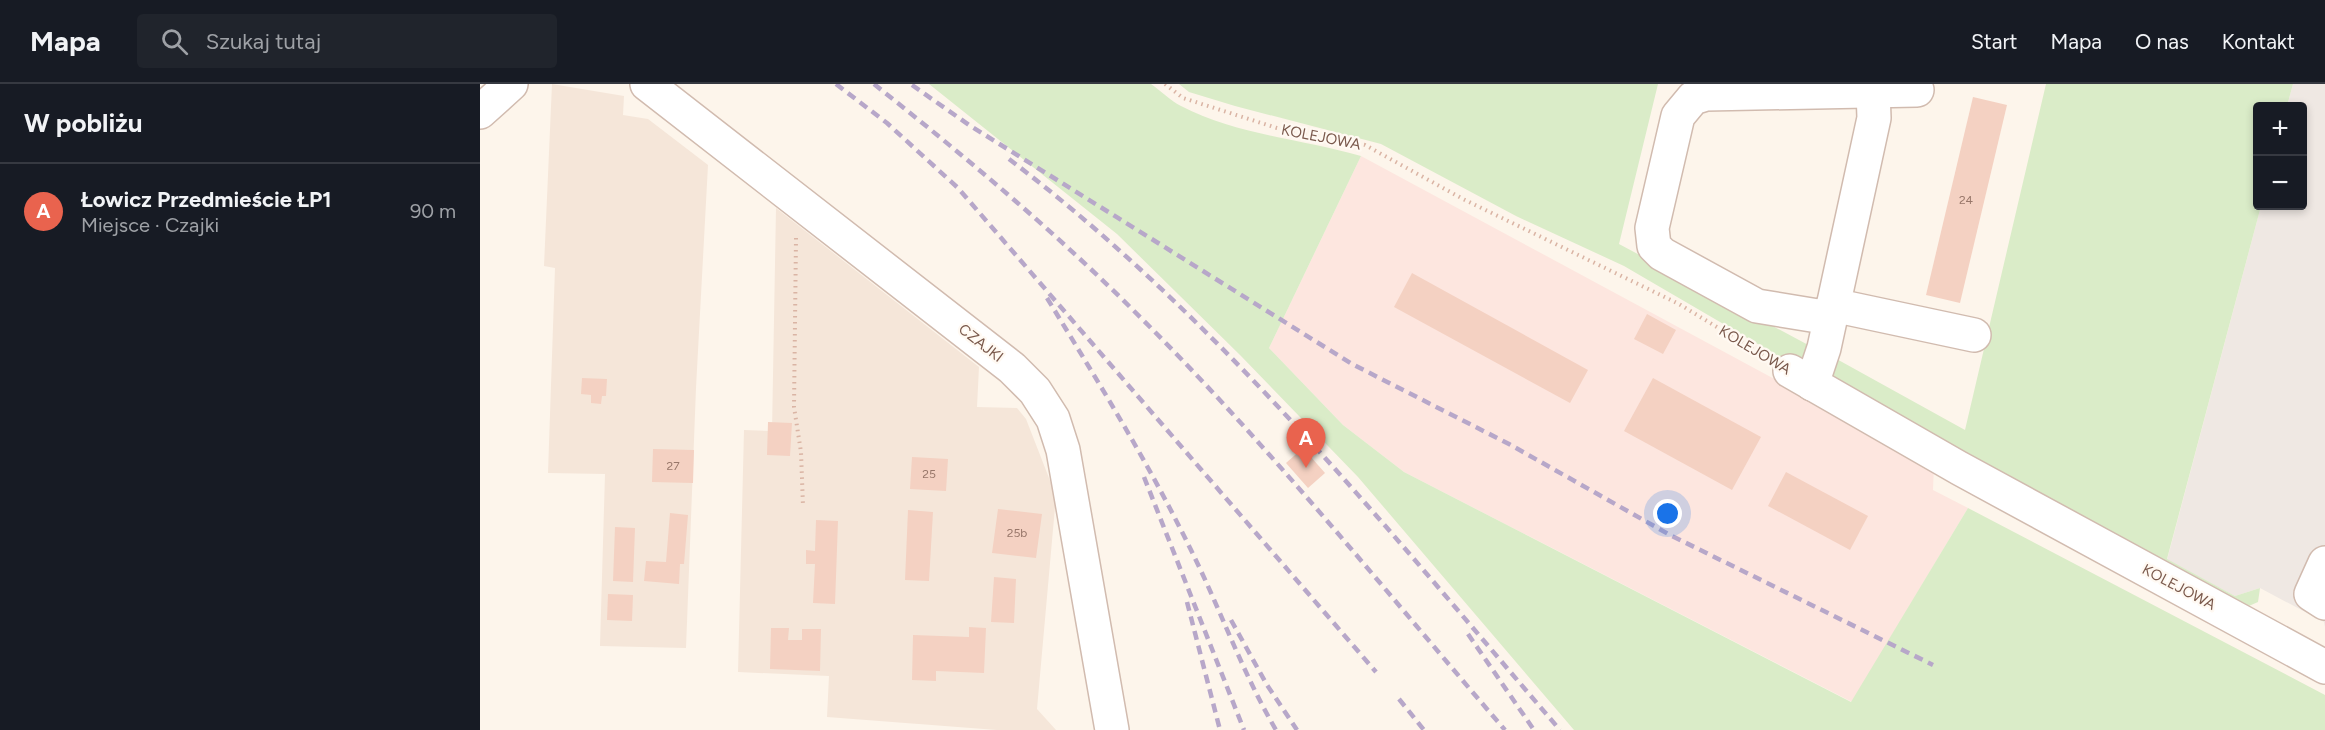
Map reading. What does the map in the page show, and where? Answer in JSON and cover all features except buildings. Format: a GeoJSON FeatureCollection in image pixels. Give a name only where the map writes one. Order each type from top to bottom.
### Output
{"type":"FeatureCollection","features":[{"type":"Feature","properties":{"kind":"street"},"geometry":{"type":"LineString","coordinates":[[480,112],[511,84]]}},
{"type":"Feature","properties":{"kind":"street","name":"CZAJKI"},"geometry":{"type":"LineString","coordinates":[[647,84],[1012,368],[1035,391],[1053,419],[1063,450],[1112,730]]}},
{"type":"Feature","properties":{"kind":"street"},"geometry":{"type":"LineString","coordinates":[[1917,90],[1706,94],[1693,98],[1678,116],[1652,228],[1654,246],[1662,254],[1757,306],[1832,311],[1974,335]]}},
{"type":"Feature","properties":{"kind":"street"},"geometry":{"type":"LineString","coordinates":[[1801,377],[1832,311],[1874,118],[1873,91]]}},
{"type":"Feature","properties":{"kind":"street","name":"KOLEJOWA"},"geometry":{"type":"LineString","coordinates":[[1801,377],[1959,468],[2325,667]]}},
{"type":"Feature","properties":{"kind":"street"},"geometry":{"type":"LineString","coordinates":[[2325,563],[2311,594],[2325,603]]}},
{"type":"Feature","properties":{"kind":"path","name":"KOLEJOWA"},"geometry":{"type":"LineString","coordinates":[[1165,84],[1183,98],[1277,128],[1365,145],[1463,199],[1679,304],[1801,377]]}},
{"type":"Feature","properties":{"kind":"path"},"geometry":{"type":"LineString","coordinates":[[801,202],[796,214],[794,407],[801,452],[803,506]]}},
{"type":"Feature","properties":{"kind":"shaded area"},"geometry":{"type":"Polygon","coordinates":[[[552,84],[624,96],[623,115],[648,119],[708,165],[696,388],[686,648],[600,646],[605,474],[548,473],[555,268],[544,266],[552,84]]]}},
{"type":"Feature","properties":{"kind":"shaded area"},"geometry":{"type":"Polygon","coordinates":[[[2293,84],[2325,84],[2325,627],[2324,622],[2260,588],[2235,596],[2167,560],[2260,210],[2307,210],[2307,102],[2288,102],[2293,84]]]}},
{"type":"Feature","properties":{"kind":"shaded area"},"geometry":{"type":"Polygon","coordinates":[[[1361,156],[1934,465],[1933,490],[1968,508],[1852,702],[1404,472],[1343,425],[1269,348],[1361,156]]]}},
{"type":"Feature","properties":{"kind":"shaded area"},"geometry":{"type":"Polygon","coordinates":[[[776,208],[979,367],[977,407],[1017,408],[1026,419],[1056,496],[1037,709],[1056,730],[997,730],[827,717],[829,676],[738,672],[744,430],[772,431],[776,208]]]}},
{"type":"Feature","properties":{"kind":"green space"},"geometry":{"type":"Polygon","coordinates":[[[929,84],[1151,84],[1181,106],[1224,124],[1361,156],[1269,348],[1343,425],[1404,472],[1851,702],[1968,508],[2325,695],[2325,730],[1574,730],[1358,477],[1240,355],[1117,234],[929,84]]]}},
{"type":"Feature","properties":{"kind":"green space"},"geometry":{"type":"Polygon","coordinates":[[[1179,84],[1658,84],[1619,244],[1812,347],[1806,359],[1792,364],[1624,266],[1516,216],[1381,144],[1235,106],[1189,92],[1179,84]]]}},
{"type":"Feature","properties":{"kind":"green space"},"geometry":{"type":"Polygon","coordinates":[[[2046,84],[2293,84],[2288,102],[2253,102],[2253,210],[2260,210],[2167,559],[2235,596],[2260,588],[2258,602],[2242,609],[1832,380],[1830,368],[1833,357],[1965,430],[2046,84]]]}},
{"type":"Feature","properties":{"kind":"railway"},"geometry":{"type":"LineString","coordinates":[[836,84],[887,123],[958,188],[1376,672]]}},
{"type":"Feature","properties":{"kind":"railway"},"geometry":{"type":"LineString","coordinates":[[874,84],[1012,198],[1144,321],[1283,470],[1505,730]]}},
{"type":"Feature","properties":{"kind":"railway"},"geometry":{"type":"LineString","coordinates":[[912,85],[969,125],[1352,364],[1509,444],[1670,535],[1933,665]]}},
{"type":"Feature","properties":{"kind":"railway"},"geometry":{"type":"LineString","coordinates":[[1009,159],[1086,222],[1160,288],[1231,358],[1366,504],[1560,730]]}},
{"type":"Feature","properties":{"kind":"railway"},"geometry":{"type":"LineString","coordinates":[[1047,298],[1122,421],[1174,516],[1252,686],[1276,730]]}},
{"type":"Feature","properties":{"kind":"railway"},"geometry":{"type":"LineString","coordinates":[[1144,477],[1244,730]]}},
{"type":"Feature","properties":{"kind":"railway"},"geometry":{"type":"LineString","coordinates":[[1187,602],[1220,730]]}},
{"type":"Feature","properties":{"kind":"railway"},"geometry":{"type":"LineString","coordinates":[[1231,620],[1267,685],[1297,730]]}},
{"type":"Feature","properties":{"kind":"railway"},"geometry":{"type":"LineString","coordinates":[[1468,634],[1534,730]]}},
{"type":"Feature","properties":{"kind":"railway"},"geometry":{"type":"LineString","coordinates":[[1399,699],[1424,730]]}},
{"type":"Feature","properties":{"kind":"place","name":"Łowicz Przedmieście ŁP1"},"geometry":{"type":"Point","coordinates":[1306,468]}}]}
